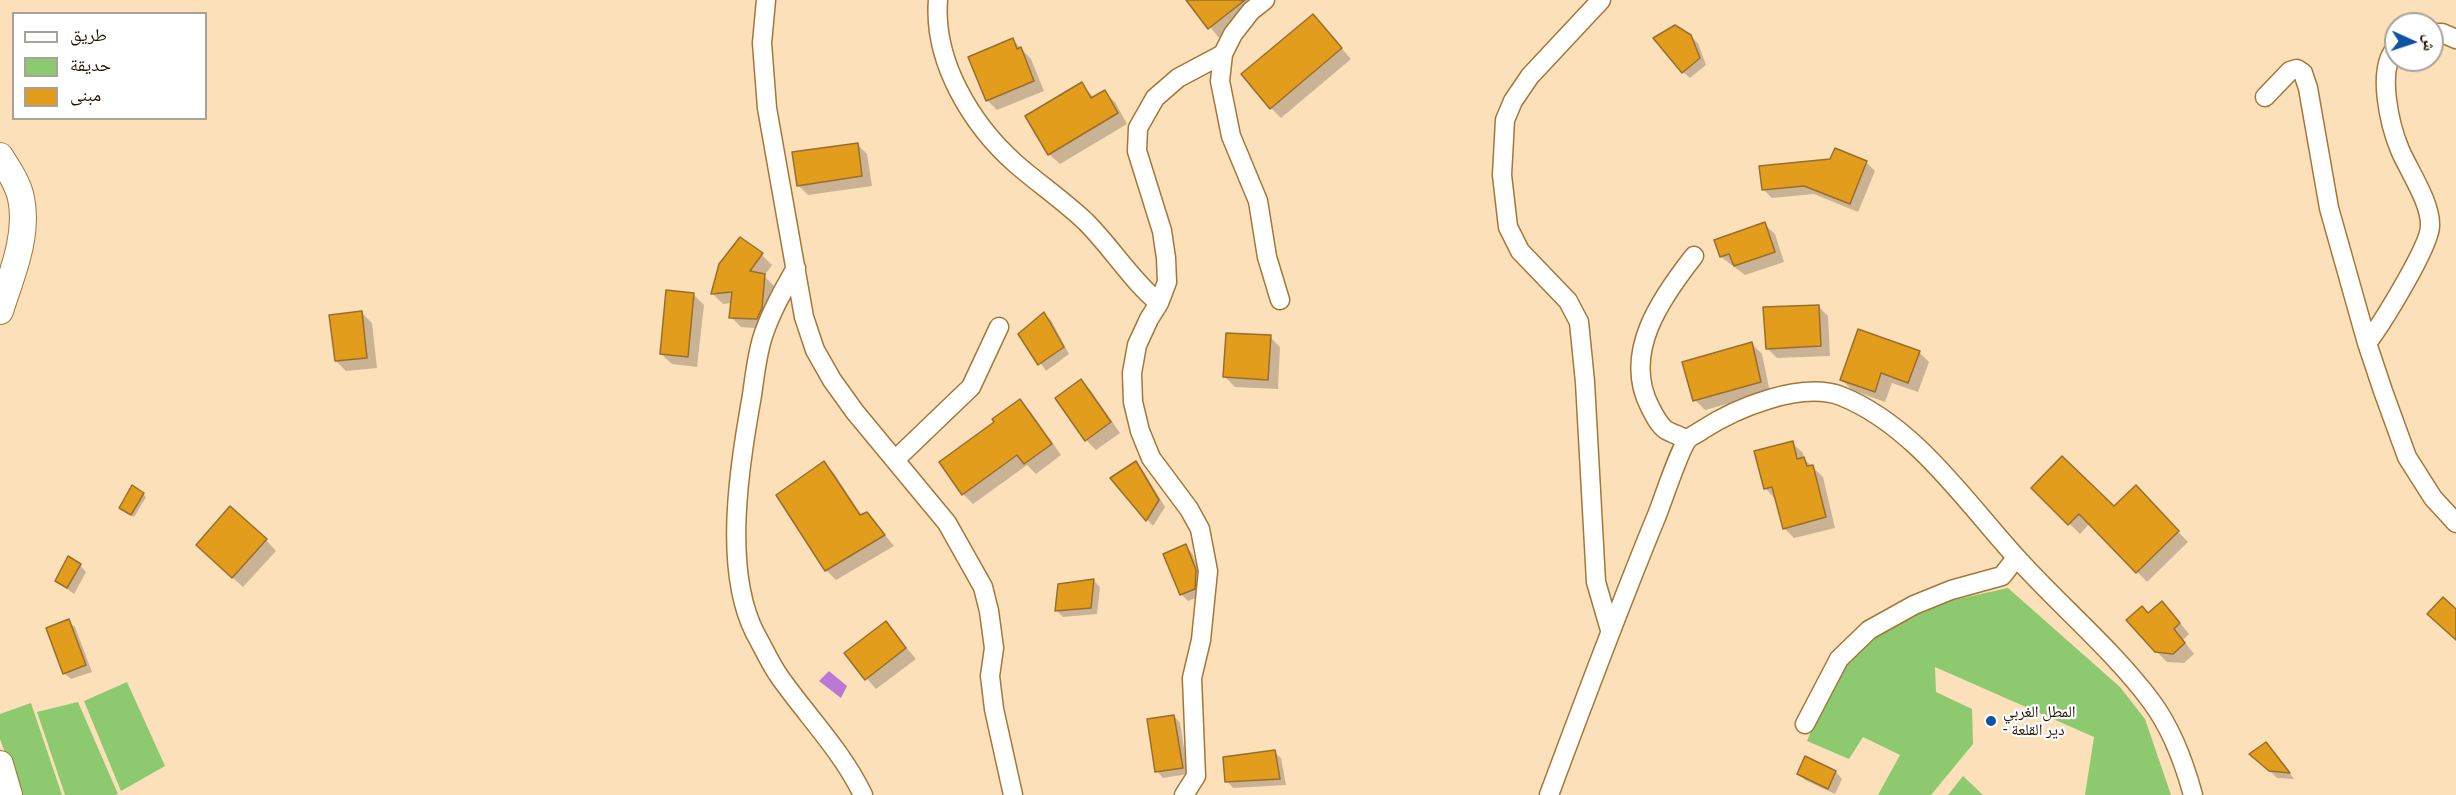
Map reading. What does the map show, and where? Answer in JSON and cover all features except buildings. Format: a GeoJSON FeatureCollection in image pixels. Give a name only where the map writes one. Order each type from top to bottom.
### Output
{"type":"FeatureCollection","features":[{"type":"Feature","properties":{"kind":"main road"},"geometry":{"type":"LineString","coordinates":[[0,156],[11,173],[21,198],[21,233],[17,256],[0,311]]}},
{"type":"Feature","properties":{"kind":"main road"},"geometry":{"type":"LineString","coordinates":[[0,764],[9,795]]}},
{"type":"Feature","properties":{"kind":"street"},"geometry":{"type":"LineString","coordinates":[[766,0],[762,43],[767,108],[804,317],[815,350],[832,380],[855,412],[947,523],[983,587],[994,648],[990,676],[994,709],[1012,795]]}},
{"type":"Feature","properties":{"kind":"street"},"geometry":{"type":"LineString","coordinates":[[939,0],[940,27],[951,74],[960,94],[989,137],[1017,165],[1047,187],[1085,222],[1110,247],[1142,289],[1160,303]]}},
{"type":"Feature","properties":{"kind":"street"},"geometry":{"type":"LineString","coordinates":[[1265,0],[1251,11],[1233,34],[1223,54],[1220,81],[1231,136],[1258,201],[1266,257],[1280,300]]}},
{"type":"Feature","properties":{"kind":"street"},"geometry":{"type":"LineString","coordinates":[[1600,0],[1530,76],[1513,101],[1505,120],[1502,175],[1508,227],[1520,251],[1568,301],[1580,322],[1596,582],[1610,630]]}},
{"type":"Feature","properties":{"kind":"street"},"geometry":{"type":"LineString","coordinates":[[1184,795],[1196,776],[1192,678],[1201,640],[1209,571],[1200,529],[1189,509],[1151,458],[1140,431],[1133,402],[1132,373],[1137,345],[1149,319],[1160,303],[1167,282],[1163,240],[1137,151],[1138,128],[1155,98],[1178,78],[1223,54]]}},
{"type":"Feature","properties":{"kind":"street"},"geometry":{"type":"LineString","coordinates":[[2265,97],[2290,71],[2297,69],[2303,73],[2308,88],[2329,208],[2367,343],[2407,457],[2433,498],[2456,523]]}},
{"type":"Feature","properties":{"kind":"street"},"geometry":{"type":"LineString","coordinates":[[2367,343],[2380,326],[2430,234],[2429,214],[2399,147],[2388,103],[2385,72]]}},
{"type":"Feature","properties":{"kind":"street"},"geometry":{"type":"LineString","coordinates":[[1687,440],[1664,429],[1642,387],[1640,371],[1646,333],[1656,309],[1670,286],[1694,256]]}},
{"type":"Feature","properties":{"kind":"street"},"geometry":{"type":"LineString","coordinates":[[796,268],[763,334],[753,386],[745,435],[737,528],[740,584],[754,629],[777,674],[851,770],[862,795]]}},
{"type":"Feature","properties":{"kind":"street"},"geometry":{"type":"LineString","coordinates":[[896,459],[971,387],[999,327]]}},
{"type":"Feature","properties":{"kind":"street"},"geometry":{"type":"LineString","coordinates":[[1549,795],[1610,630],[1687,440],[1718,420],[1765,400],[1809,392],[1838,395],[1872,411],[1907,438],[1959,491],[2016,558],[2151,701],[2169,730],[2186,769],[2193,795]]}},
{"type":"Feature","properties":{"kind":"street"},"geometry":{"type":"LineString","coordinates":[[1805,724],[1839,660],[1869,630],[1914,605],[1951,590],[2002,576],[2016,558]]}},
{"type":"Feature","properties":{"kind":"green space"},"geometry":{"type":"Polygon","coordinates":[[[2008,588],[2120,687],[2145,719],[2171,795],[2085,795],[2094,737],[1935,667],[1936,692],[1972,709],[1973,744],[1931,795],[1878,795],[1900,755],[1863,737],[1849,759],[1807,741],[1837,670],[1863,641],[1930,605],[2008,588]]]}},
{"type":"Feature","properties":{"kind":"green space"},"geometry":{"type":"Polygon","coordinates":[[[127,682],[165,766],[121,791],[84,701],[127,682]]]}},
{"type":"Feature","properties":{"kind":"green space"},"geometry":{"type":"Polygon","coordinates":[[[78,702],[118,794],[65,795],[37,712],[78,702]]]}},
{"type":"Feature","properties":{"kind":"green space"},"geometry":{"type":"Polygon","coordinates":[[[31,703],[62,795],[21,795],[0,739],[0,714],[31,703]]]}},
{"type":"Feature","properties":{"kind":"green space"},"geometry":{"type":"Polygon","coordinates":[[[1963,776],[1983,795],[1948,795],[1963,776]]]}},
{"type":"Feature","properties":{"kind":"shaded area"},"geometry":{"type":"Polygon","coordinates":[[[829,671],[847,686],[841,698],[819,681],[829,671]]]}},
{"type":"Feature","properties":{"kind":"place","name":"المطل الغربي - دير القلعة"},"geometry":{"type":"Point","coordinates":[1991,721]}}]}
